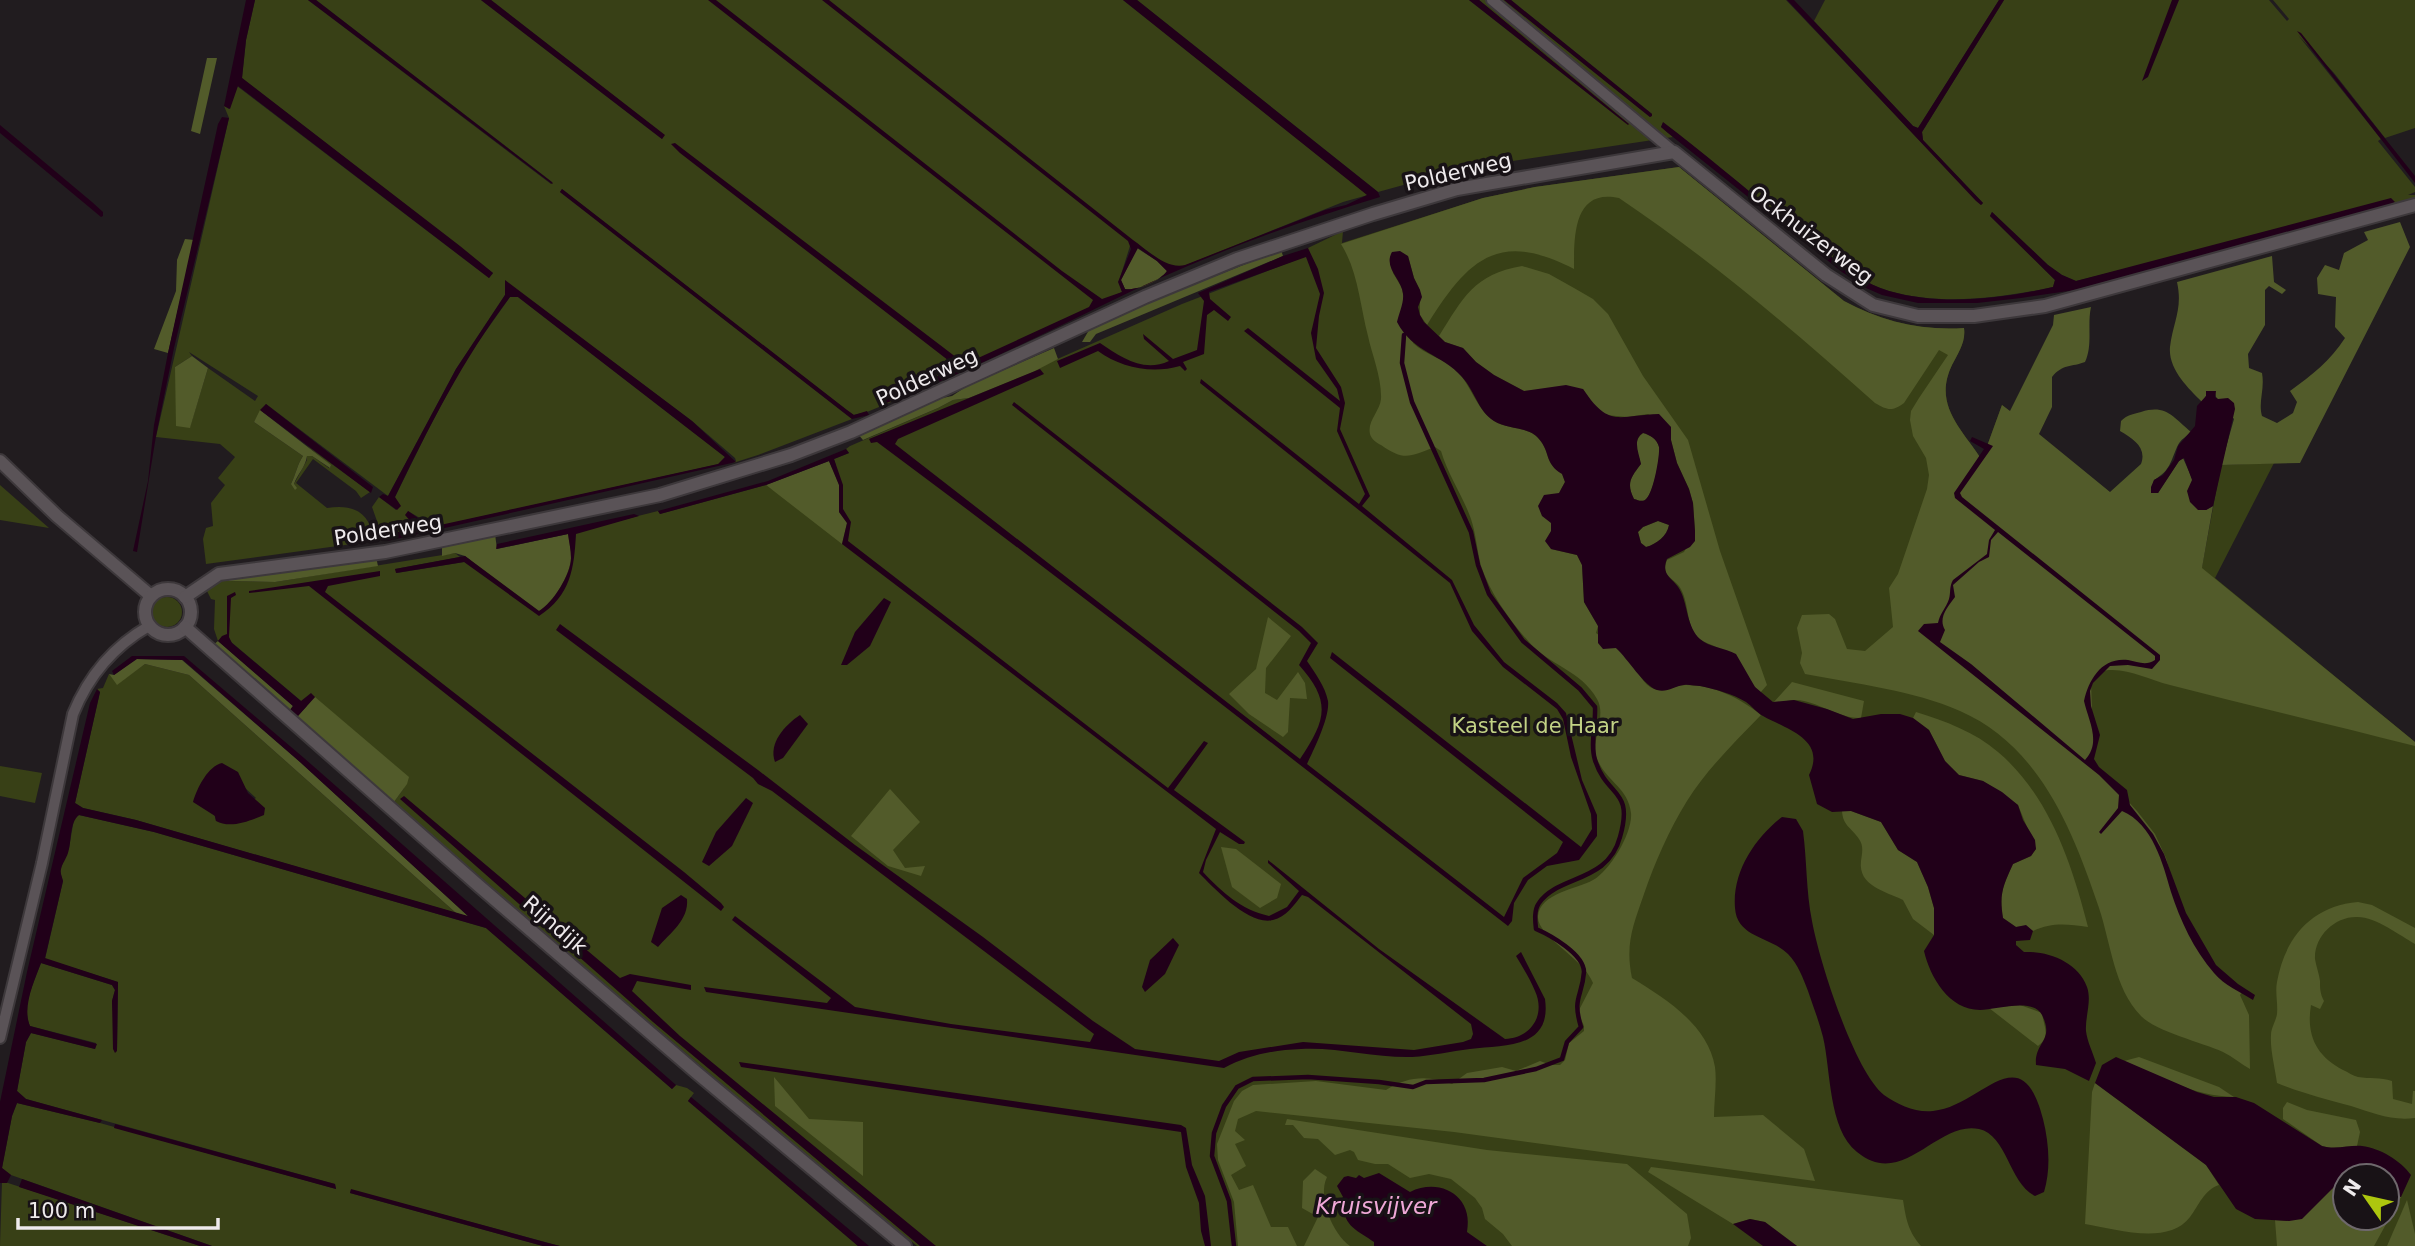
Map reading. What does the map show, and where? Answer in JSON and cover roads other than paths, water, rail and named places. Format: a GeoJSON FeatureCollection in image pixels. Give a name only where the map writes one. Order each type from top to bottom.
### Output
{"type":"FeatureCollection","features":[{"type":"Feature","properties":{"kind":"street","name":"Ockhuizerweg"},"geometry":{"type":"LineString","coordinates":[[1492,0],[1826,275],[1873,305],[1918,316],[1974,316],[2045,306],[2415,205]]}},
{"type":"Feature","properties":{"kind":"street","name":"Polderweg"},"geometry":{"type":"LineString","coordinates":[[185,597],[219,574],[385,552],[660,495],[791,455],[851,432],[1237,259],[1457,189],[1674,152]]}},
{"type":"Feature","properties":{"kind":"street"},"geometry":{"type":"LineString","coordinates":[[0,461],[99,554],[150,596]]}},
{"type":"Feature","properties":{"kind":"street"},"geometry":{"type":"LineString","coordinates":[[163,589],[176,590],[185,597],[190,607],[190,618],[186,627],[167,635],[149,626],[145,617],[150,596],[163,589]]}},
{"type":"Feature","properties":{"kind":"street"},"geometry":{"type":"LineString","coordinates":[[0,1038],[36,890],[73,714],[81,693],[97,670],[133,635],[149,626]]}},
{"type":"Feature","properties":{"kind":"street","name":"Rijndijk"},"geometry":{"type":"LineString","coordinates":[[186,627],[666,1046],[905,1246]]}},
{"type":"Feature","properties":{"kind":"water"},"geometry":{"type":"Polygon","coordinates":[[[246,0],[255,0],[246,40],[242,78],[460,246],[493,273],[489,278],[238,86],[230,109],[224,106],[246,0]]]}},
{"type":"Feature","properties":{"kind":"water"},"geometry":{"type":"Polygon","coordinates":[[[308,0],[316,0],[553,183],[552,184],[308,0]]]}},
{"type":"Feature","properties":{"kind":"water"},"geometry":{"type":"Polygon","coordinates":[[[481,0],[491,0],[665,135],[662,139],[481,0]]]}},
{"type":"Feature","properties":{"kind":"water"},"geometry":{"type":"Polygon","coordinates":[[[708,0],[716,0],[1062,271],[1102,299],[1122,292],[1118,282],[1131,249],[1128,241],[822,0],[829,0],[1133,240],[1171,265],[1185,265],[1367,195],[1123,0],[1137,0],[1378,192],[1380,197],[1310,219],[1157,280],[1167,271],[1138,248],[1121,280],[1125,289],[1140,287],[969,369],[884,404],[888,398],[949,371],[953,364],[671,144],[675,143],[965,364],[1089,307],[1093,300],[708,0]]]}},
{"type":"Feature","properties":{"kind":"water"},"geometry":{"type":"Polygon","coordinates":[[[1469,0],[1479,0],[1629,124],[1628,125],[1469,0]]]}},
{"type":"Feature","properties":{"kind":"water"},"geometry":{"type":"Polygon","coordinates":[[[1504,0],[1511,0],[1652,116],[1650,117],[1504,0]]]}},
{"type":"Feature","properties":{"kind":"water"},"geometry":{"type":"Polygon","coordinates":[[[1787,0],[1794,0],[1913,126],[1918,128],[1999,0],[2004,0],[1922,132],[1923,140],[1983,203],[1981,205],[1976,201],[1787,0]]]}},
{"type":"Feature","properties":{"kind":"water"},"geometry":{"type":"Polygon","coordinates":[[[2172,0],[2179,0],[2148,77],[2142,81],[2172,0]]]}},
{"type":"Feature","properties":{"kind":"water"},"geometry":{"type":"Polygon","coordinates":[[[2297,31],[2415,176],[2415,183],[2297,31]]]}},
{"type":"Feature","properties":{"kind":"water"},"geometry":{"type":"Polygon","coordinates":[[[222,117],[229,118],[174,348],[137,552],[133,551],[148,481],[154,425],[168,353],[218,124],[222,117]]]}},
{"type":"Feature","properties":{"kind":"water"},"geometry":{"type":"Polygon","coordinates":[[[1663,122],[1851,272],[1869,283],[1909,296],[1971,299],[2013,295],[2053,287],[2055,280],[1990,216],[1992,212],[2048,265],[2076,281],[2391,198],[2395,202],[2075,290],[1977,303],[1918,303],[1882,295],[1842,272],[1668,133],[1661,127],[1663,122]]]}},
{"type":"Feature","properties":{"kind":"water"},"geometry":{"type":"Polygon","coordinates":[[[0,125],[92,202],[103,212],[103,216],[0,133],[0,125]]]}},
{"type":"Feature","properties":{"kind":"water"},"geometry":{"type":"Polygon","coordinates":[[[562,189],[847,410],[854,415],[867,411],[869,415],[852,419],[560,192],[562,189]]]}},
{"type":"Feature","properties":{"kind":"water"},"geometry":{"type":"Polygon","coordinates":[[[1308,248],[1318,269],[1324,293],[1316,348],[1341,387],[1345,403],[1340,429],[1370,496],[1362,506],[1452,580],[1474,625],[1504,662],[1566,713],[1582,780],[1597,815],[1597,836],[1579,860],[1547,866],[1528,880],[1514,903],[1512,921],[1508,926],[1194,682],[877,442],[871,443],[869,439],[1040,369],[1044,374],[898,439],[895,444],[1300,759],[1315,733],[1322,711],[1317,690],[1299,665],[1311,643],[1012,405],[1014,402],[1302,627],[1318,643],[1307,661],[1325,690],[1328,708],[1321,733],[1307,764],[1504,917],[1523,878],[1557,853],[1563,842],[1330,658],[1332,652],[1581,847],[1592,829],[1591,814],[1571,757],[1563,719],[1557,709],[1503,667],[1472,631],[1450,583],[1200,383],[1201,379],[1359,504],[1365,494],[1337,431],[1340,408],[1244,331],[1248,328],[1340,401],[1337,389],[1316,359],[1311,333],[1320,294],[1306,257],[1209,292],[1210,299],[1231,317],[1228,321],[1214,310],[1207,315],[1204,354],[1183,362],[1187,369],[1185,371],[1180,366],[1137,368],[1117,362],[1098,351],[1060,368],[1057,361],[1100,343],[1133,362],[1150,365],[1169,361],[1144,339],[1143,334],[1173,359],[1197,350],[1204,301],[1198,293],[1308,248]]]}},
{"type":"Feature","properties":{"kind":"water"},"geometry":{"type":"Polygon","coordinates":[[[1400,251],[1408,256],[1422,297],[1418,307],[1424,322],[1445,342],[1463,348],[1494,375],[1524,391],[1566,385],[1583,389],[1592,402],[1608,415],[1624,417],[1659,414],[1671,427],[1671,440],[1677,463],[1693,503],[1695,541],[1690,547],[1667,559],[1665,570],[1681,592],[1690,623],[1700,639],[1736,654],[1755,687],[1773,702],[1794,700],[1853,719],[1881,714],[1900,714],[1913,718],[1929,730],[1945,761],[1959,775],[1983,781],[2018,805],[2035,840],[2036,849],[2031,856],[2013,864],[2003,890],[2003,918],[2016,927],[2026,925],[2033,931],[2030,940],[2016,941],[2016,945],[2024,952],[2052,956],[2069,965],[2083,978],[2089,998],[2087,1035],[2096,1063],[2089,1081],[2065,1069],[2036,1065],[2036,1057],[2046,1031],[2042,1015],[2037,1010],[2022,1006],[1969,1009],[1950,998],[1943,990],[1931,971],[1924,951],[1934,935],[1934,908],[1917,862],[1898,850],[1881,822],[1851,811],[1832,812],[1817,804],[1809,775],[1813,752],[1801,737],[1761,715],[1746,702],[1724,692],[1687,685],[1664,691],[1657,690],[1641,678],[1616,648],[1603,649],[1598,643],[1598,626],[1584,602],[1582,565],[1577,555],[1551,549],[1545,541],[1551,531],[1551,523],[1542,516],[1538,506],[1544,495],[1559,493],[1565,482],[1562,474],[1552,466],[1543,444],[1535,435],[1494,421],[1454,369],[1419,347],[1404,332],[1397,322],[1403,294],[1391,268],[1392,252],[1400,251]],[[1643,433],[1637,443],[1641,464],[1630,484],[1634,499],[1641,501],[1648,497],[1651,491],[1659,452],[1655,440],[1643,433]],[[1658,521],[1638,532],[1641,543],[1646,547],[1661,539],[1668,529],[1669,525],[1658,521]]]}},
{"type":"Feature","properties":{"kind":"water"},"geometry":{"type":"Polygon","coordinates":[[[505,280],[692,421],[736,462],[387,541],[386,536],[411,528],[412,523],[405,515],[408,511],[431,527],[718,464],[725,457],[518,297],[510,297],[462,369],[434,419],[395,497],[401,506],[397,510],[379,497],[383,494],[388,496],[456,369],[505,295],[505,280]]]}},
{"type":"Feature","properties":{"kind":"water"},"geometry":{"type":"Polygon","coordinates":[[[2206,391],[2216,391],[2215,397],[2218,399],[2228,398],[2234,403],[2235,409],[2213,506],[2198,510],[2190,502],[2187,491],[2192,480],[2184,458],[2179,461],[2158,493],[2151,493],[2151,487],[2154,480],[2163,475],[2174,460],[2178,446],[2195,426],[2197,406],[2206,396],[2206,391]]]}},
{"type":"Feature","properties":{"kind":"water"},"geometry":{"type":"Polygon","coordinates":[[[266,404],[373,487],[371,493],[260,410],[266,404]]]}},
{"type":"Feature","properties":{"kind":"water"},"geometry":{"type":"Polygon","coordinates":[[[1972,437],[1993,446],[1960,493],[1962,497],[2160,655],[2160,660],[2152,669],[2128,665],[2110,666],[2093,683],[2090,691],[2091,706],[2100,735],[2094,759],[2099,767],[2127,790],[2130,805],[2153,834],[2164,854],[2186,913],[2216,965],[2255,995],[2253,1000],[2222,981],[2200,955],[2179,913],[2155,846],[2142,825],[2122,811],[2101,834],[2099,832],[2118,808],[2119,795],[2099,775],[1918,631],[1924,624],[1938,623],[1949,599],[1953,580],[1987,554],[1989,540],[1995,530],[1955,498],[1954,493],[1984,449],[1970,441],[1972,437]],[[1998,532],[1991,540],[1989,557],[1979,562],[1953,585],[1955,597],[1946,609],[1942,621],[1945,630],[1940,642],[1971,664],[2085,760],[2093,746],[2093,738],[2084,701],[2093,678],[2111,662],[2128,660],[2148,663],[2155,660],[2155,656],[1998,532]]]}},
{"type":"Feature","properties":{"kind":"water"},"geometry":{"type":"Polygon","coordinates":[[[846,449],[849,453],[834,459],[843,485],[843,509],[851,522],[848,541],[1168,788],[1204,741],[1208,743],[1174,790],[1245,842],[1239,844],[1220,832],[1206,860],[1203,872],[1225,893],[1241,905],[1269,916],[1287,907],[1299,891],[1268,863],[1268,860],[1379,949],[1505,1039],[1514,1038],[1529,1030],[1539,1008],[1535,991],[1516,956],[1521,952],[1545,999],[1545,1015],[1534,1036],[1511,1045],[1412,1057],[1315,1049],[1271,1052],[1224,1068],[706,992],[704,987],[827,1003],[831,998],[732,920],[735,916],[855,1007],[951,1024],[1090,1042],[1094,1034],[556,630],[560,624],[1093,1021],[1135,1049],[1219,1061],[1239,1052],[1303,1042],[1414,1050],[1463,1042],[1471,1039],[1473,1034],[1471,1024],[1308,897],[1302,895],[1282,916],[1264,920],[1243,912],[1223,896],[1199,873],[1216,829],[842,544],[847,523],[839,512],[839,485],[829,461],[766,485],[660,514],[658,511],[768,481],[846,449]]]}},
{"type":"Feature","properties":{"kind":"water"},"geometry":{"type":"Polygon","coordinates":[[[634,514],[639,516],[576,534],[569,580],[558,599],[539,616],[464,562],[396,573],[395,569],[465,556],[539,611],[565,580],[571,558],[568,534],[496,549],[497,544],[634,514]]]}},
{"type":"Feature","properties":{"kind":"water"},"geometry":{"type":"Polygon","coordinates":[[[380,571],[380,576],[328,586],[325,592],[684,872],[721,903],[724,907],[721,911],[309,586],[249,593],[380,571]]]}},
{"type":"Feature","properties":{"kind":"water"},"geometry":{"type":"Polygon","coordinates":[[[235,592],[236,595],[231,598],[229,637],[232,643],[301,701],[311,693],[315,697],[297,717],[290,710],[293,706],[218,641],[227,634],[227,596],[235,592]]]}},
{"type":"Feature","properties":{"kind":"water"},"geometry":{"type":"Polygon","coordinates":[[[884,598],[891,602],[870,646],[847,665],[841,665],[855,632],[884,598]]]}},
{"type":"Feature","properties":{"kind":"water"},"geometry":{"type":"Polygon","coordinates":[[[132,656],[184,656],[676,1085],[672,1089],[486,928],[154,832],[79,815],[72,827],[68,853],[61,869],[63,881],[45,958],[118,982],[117,1051],[115,1053],[113,1049],[112,1001],[115,990],[112,985],[41,963],[28,1003],[30,1026],[97,1044],[95,1049],[31,1033],[26,1042],[17,1091],[26,1099],[102,1120],[100,1123],[17,1103],[2,1168],[11,1175],[7,1183],[0,1183],[0,1102],[27,972],[90,703],[97,689],[100,692],[75,803],[83,808],[136,820],[468,916],[300,762],[183,660],[137,659],[114,675],[112,671],[132,656]]]}},
{"type":"Feature","properties":{"kind":"water"},"geometry":{"type":"Polygon","coordinates":[[[800,715],[808,724],[783,758],[775,762],[774,748],[779,735],[800,715]]]}},
{"type":"Feature","properties":{"kind":"water"},"geometry":{"type":"Polygon","coordinates":[[[222,763],[238,772],[248,793],[265,808],[264,815],[240,823],[221,823],[193,802],[208,773],[222,763]]]}},
{"type":"Feature","properties":{"kind":"water"},"geometry":{"type":"Polygon","coordinates":[[[404,796],[620,978],[630,974],[691,985],[691,990],[637,981],[632,991],[680,1036],[936,1246],[920,1246],[653,1022],[400,799],[404,796]]]}},
{"type":"Feature","properties":{"kind":"water"},"geometry":{"type":"Polygon","coordinates":[[[746,798],[753,803],[732,846],[709,866],[702,862],[716,832],[746,798]]]}},
{"type":"Feature","properties":{"kind":"water"},"geometry":{"type":"Polygon","coordinates":[[[1782,817],[1796,819],[1803,831],[1810,910],[1822,961],[1839,1014],[1861,1063],[1873,1082],[1884,1095],[1907,1108],[1933,1111],[1951,1107],[1998,1081],[2011,1078],[2023,1081],[2034,1094],[2045,1128],[2048,1165],[2044,1192],[2035,1196],[2026,1190],[1996,1140],[1979,1129],[1964,1129],[1949,1134],[1905,1159],[1890,1163],[1874,1162],[1857,1152],[1848,1142],[1841,1129],[1832,1098],[1821,1031],[1800,971],[1792,958],[1781,948],[1748,931],[1737,918],[1735,895],[1741,869],[1754,846],[1782,817]]]}},
{"type":"Feature","properties":{"kind":"water"},"geometry":{"type":"Polygon","coordinates":[[[681,895],[687,899],[682,920],[658,947],[651,942],[662,908],[681,895]]]}},
{"type":"Feature","properties":{"kind":"water"},"geometry":{"type":"Polygon","coordinates":[[[1173,938],[1179,945],[1165,974],[1145,992],[1142,987],[1150,960],[1173,938]]]}},
{"type":"Feature","properties":{"kind":"water"},"geometry":{"type":"Polygon","coordinates":[[[2116,1057],[2197,1092],[2214,1097],[2236,1097],[2254,1103],[2322,1146],[2362,1146],[2383,1152],[2398,1162],[2331,1162],[2331,1190],[2302,1219],[2255,1219],[2236,1209],[2206,1165],[2095,1083],[2102,1065],[2116,1057]]]}},
{"type":"Feature","properties":{"kind":"water"},"geometry":{"type":"Polygon","coordinates":[[[739,1062],[1181,1125],[1186,1128],[1192,1165],[1205,1196],[1211,1246],[1205,1246],[1201,1231],[1199,1203],[1186,1167],[1181,1132],[741,1067],[739,1062]]]}},
{"type":"Feature","properties":{"kind":"water"},"geometry":{"type":"Polygon","coordinates":[[[691,1097],[869,1246],[858,1246],[688,1101],[691,1097]]]}},
{"type":"Feature","properties":{"kind":"water"},"geometry":{"type":"Polygon","coordinates":[[[115,1124],[335,1184],[336,1189],[114,1128],[115,1124]]]}},
{"type":"Feature","properties":{"kind":"water"},"geometry":{"type":"Polygon","coordinates":[[[2401,1165],[2411,1175],[2401,1197],[2401,1165]]]}},
{"type":"Feature","properties":{"kind":"water","name":"Kruisvijver"},"geometry":{"type":"Polygon","coordinates":[[[1379,1173],[1410,1192],[1433,1187],[1452,1193],[1465,1208],[1467,1232],[1487,1246],[1374,1246],[1374,1242],[1349,1223],[1345,1205],[1340,1201],[1343,1197],[1337,1186],[1344,1177],[1356,1178],[1359,1175],[1364,1178],[1379,1173]]]}},
{"type":"Feature","properties":{"kind":"water"},"geometry":{"type":"Polygon","coordinates":[[[22,1179],[212,1246],[200,1246],[19,1187],[22,1179]]]}},
{"type":"Feature","properties":{"kind":"water"},"geometry":{"type":"Polygon","coordinates":[[[351,1189],[560,1246],[543,1246],[350,1193],[351,1189]]]}},
{"type":"Feature","properties":{"kind":"water"},"geometry":{"type":"Polygon","coordinates":[[[1750,1219],[1765,1222],[1797,1246],[1763,1246],[1733,1224],[1750,1219]]]}},
{"type":"Feature","properties":{"kind":"waterway"},"geometry":{"type":"LineString","coordinates":[[1234,1246],[1229,1201],[1212,1156],[1214,1133],[1224,1106],[1237,1087],[1253,1079],[1308,1077],[1413,1087],[1426,1082],[1484,1080],[1536,1069],[1562,1059],[1567,1042],[1581,1027],[1577,1003],[1583,981],[1583,965],[1573,952],[1536,929],[1536,909],[1547,894],[1605,863],[1614,852],[1623,821],[1621,801],[1600,772],[1595,760],[1595,707],[1580,689],[1523,641],[1489,594],[1478,565],[1471,532],[1412,402],[1402,363],[1404,335]]}},
{"type":"Feature","properties":{"kind":"park label","name":"Kasteel de Haar"},"geometry":{"type":"Point","coordinates":[1535,726]}}]}
